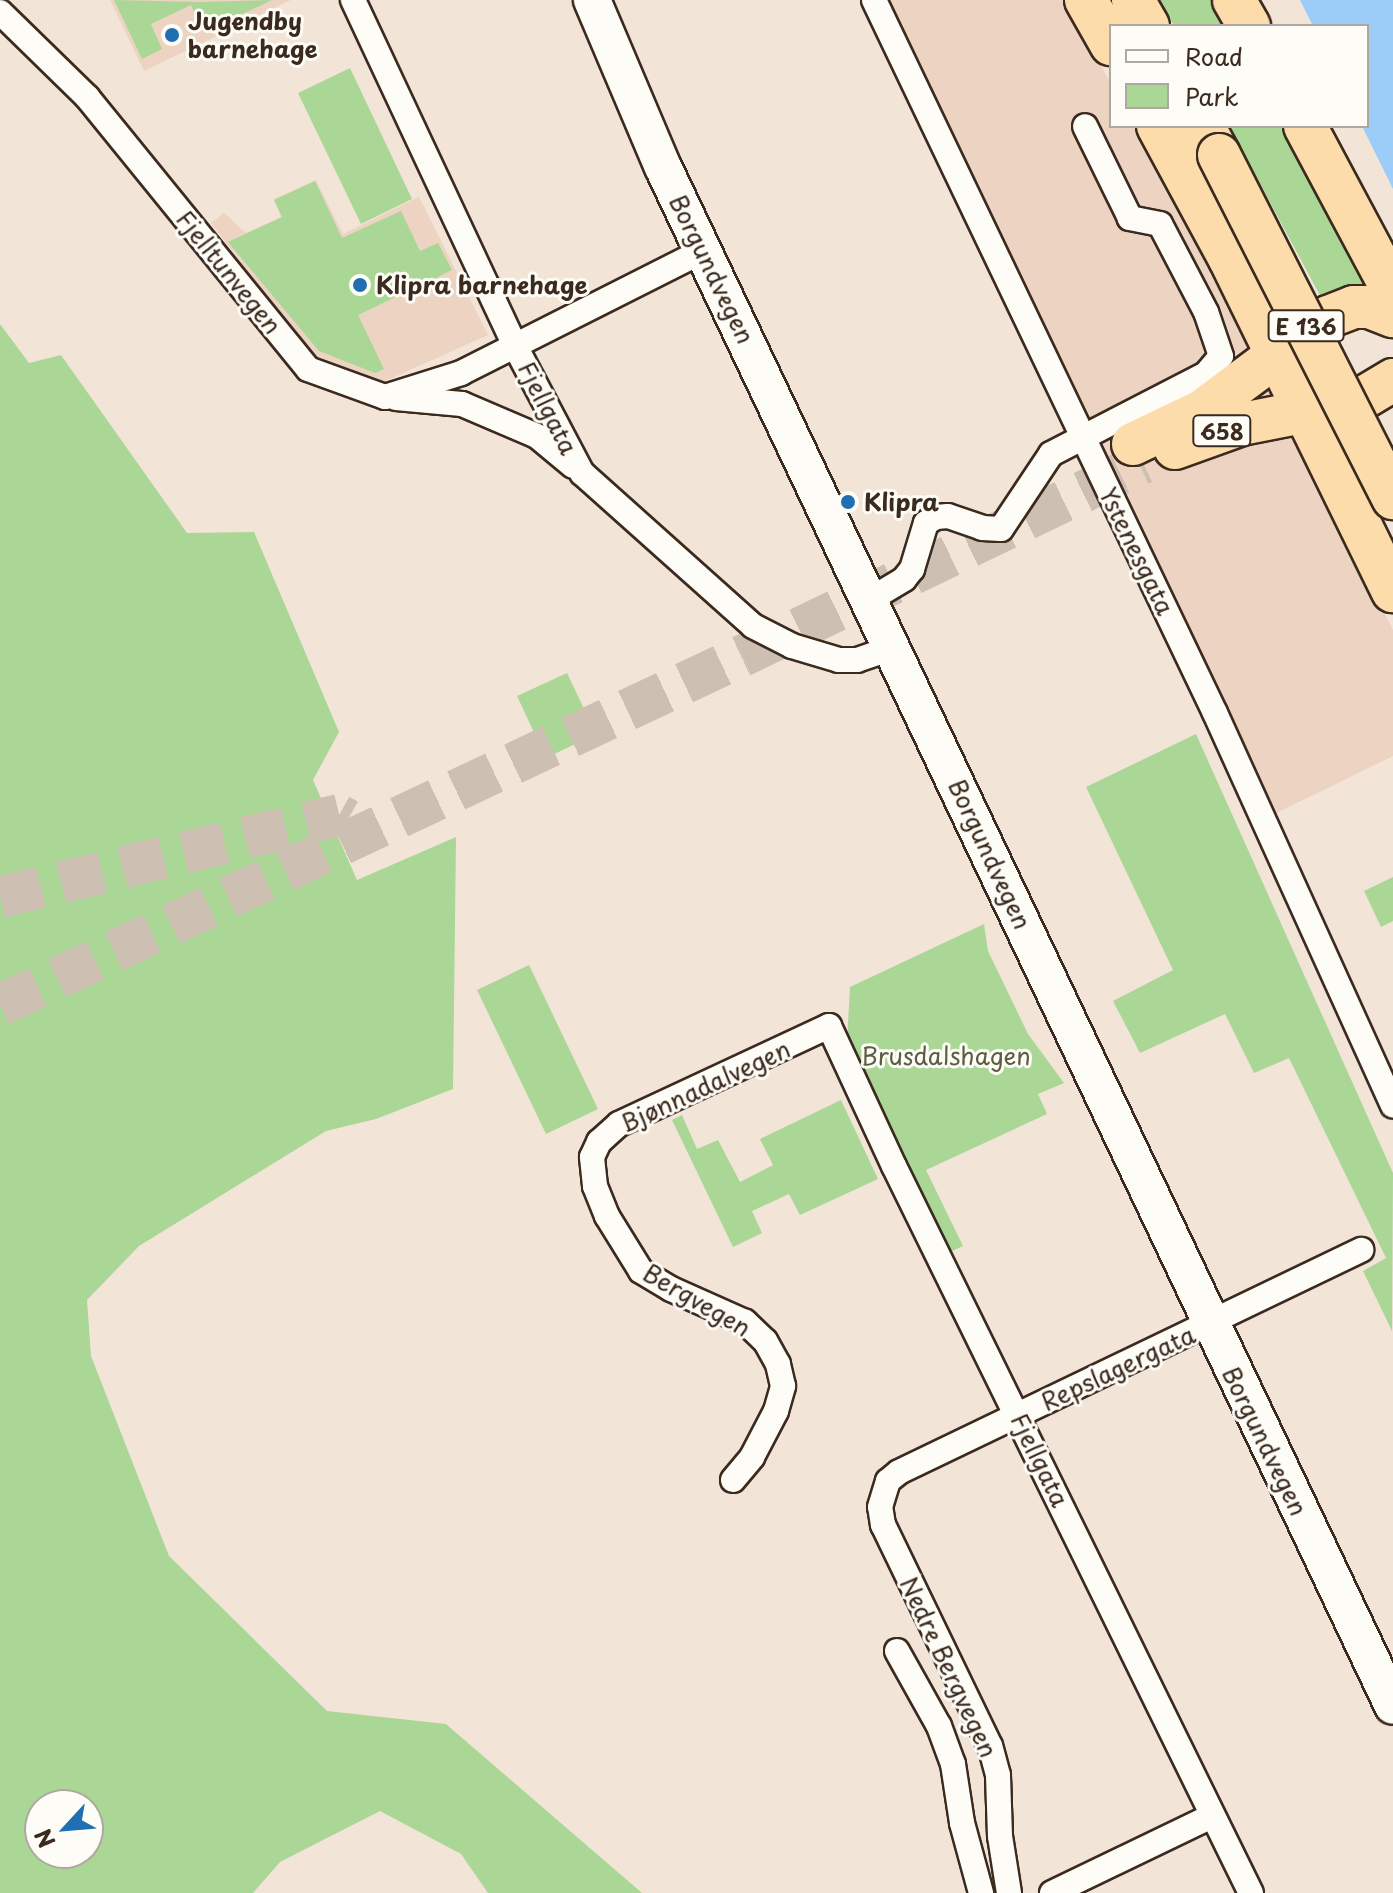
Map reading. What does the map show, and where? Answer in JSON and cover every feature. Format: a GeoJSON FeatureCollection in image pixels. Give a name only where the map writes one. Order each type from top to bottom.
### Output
{"type":"FeatureCollection","features":[{"type":"Feature","properties":{"kind":"highway"},"geometry":{"type":"LineString","coordinates":[[1086,0],[1109,40]]}},
{"type":"Feature","properties":{"kind":"highway"},"geometry":{"type":"LineString","coordinates":[[1133,0],[1147,24]]}},
{"type":"Feature","properties":{"kind":"highway"},"geometry":{"type":"LineString","coordinates":[[1234,0],[1248,24]]}},
{"type":"Feature","properties":{"kind":"highway","name":"E 136"},"geometry":{"type":"LineString","coordinates":[[1159,128],[1230,259],[1393,591]]}},
{"type":"Feature","properties":{"kind":"highway"},"geometry":{"type":"LineString","coordinates":[[1306,128],[1393,291]]}},
{"type":"Feature","properties":{"kind":"highway","name":"E 136"},"geometry":{"type":"LineString","coordinates":[[1211,140],[1393,498]]}},
{"type":"Feature","properties":{"kind":"highway","name":"E 136"},"geometry":{"type":"LineString","coordinates":[[1276,354],[1328,317],[1354,307],[1379,308],[1393,316]]}},
{"type":"Feature","properties":{"kind":"highway","name":"658"},"geometry":{"type":"LineString","coordinates":[[1276,354],[1202,411],[1138,454],[1186,443],[1242,424],[1305,412]]}},
{"type":"Feature","properties":{"kind":"highway"},"geometry":{"type":"LineString","coordinates":[[1305,412],[1358,401],[1393,380]]}},
{"type":"Feature","properties":{"kind":"main road","name":"Borgundvegen"},"geometry":{"type":"LineString","coordinates":[[592,0],[704,250],[894,647],[1210,1325],[1393,1706]]}},
{"type":"Feature","properties":{"kind":"street","name":"Fjellgata"},"geometry":{"type":"LineString","coordinates":[[353,0],[514,344],[582,473],[753,626],[792,646],[839,660],[857,660],[894,647]]}},
{"type":"Feature","properties":{"kind":"street","name":"Ystenesgata"},"geometry":{"type":"LineString","coordinates":[[874,0],[1215,713],[1393,1105]]}},
{"type":"Feature","properties":{"kind":"street","name":"Fjelltunvegen"},"geometry":{"type":"LineString","coordinates":[[0,12],[87,97],[308,369],[385,397],[462,404],[537,436],[582,473]]}},
{"type":"Feature","properties":{"kind":"street"},"geometry":{"type":"LineString","coordinates":[[871,599],[904,579],[912,569],[926,523],[936,517],[948,516],[982,528],[1001,529],[1046,460],[1082,435],[1206,374],[1221,356],[1206,312],[1160,224],[1130,218],[1085,126]]}},
{"type":"Feature","properties":{"kind":"street"},"geometry":{"type":"LineString","coordinates":[[385,397],[461,373],[704,250]]}},
{"type":"Feature","properties":{"kind":"street","name":"Fjellgata"},"geometry":{"type":"LineString","coordinates":[[829,1026],[894,1166],[1251,1893]]}},
{"type":"Feature","properties":{"kind":"street","name":"Bjønnadalvegen"},"geometry":{"type":"LineString","coordinates":[[592,1157],[599,1142],[619,1124],[829,1026]]}},
{"type":"Feature","properties":{"kind":"street","name":"Bergvegen"},"geometry":{"type":"LineString","coordinates":[[592,1157],[595,1186],[607,1216],[641,1271],[671,1289],[745,1322],[765,1341],[778,1364],[783,1386],[776,1411],[752,1457],[733,1480]]}},
{"type":"Feature","properties":{"kind":"street","name":"Repslagergata"},"geometry":{"type":"LineString","coordinates":[[881,1492],[899,1472],[1361,1250]]}},
{"type":"Feature","properties":{"kind":"street","name":"Nedre Bergvegen"},"geometry":{"type":"LineString","coordinates":[[881,1492],[883,1525],[990,1746],[998,1775],[1000,1836],[1009,1893]]}},
{"type":"Feature","properties":{"kind":"street"},"geometry":{"type":"LineString","coordinates":[[897,1651],[939,1726],[953,1764],[962,1823],[981,1893]]}},
{"type":"Feature","properties":{"kind":"street"},"geometry":{"type":"LineString","coordinates":[[1052,1893],[1212,1816]]}},
{"type":"Feature","properties":{"kind":"shaded area","name":"Jugendby barnehage"},"geometry":{"type":"Polygon","coordinates":[[[110,0],[291,0],[144,71],[110,0]]]}},
{"type":"Feature","properties":{"kind":"shaded area"},"geometry":{"type":"Polygon","coordinates":[[[869,0],[1064,0],[1109,80],[1109,128],[1135,128],[1139,134],[1393,630],[1393,756],[1258,822],[869,0]]]}},
{"type":"Feature","properties":{"kind":"shaded area","name":"Klipra barnehage"},"geometry":{"type":"Polygon","coordinates":[[[316,180],[343,234],[419,197],[488,335],[381,383],[315,359],[211,223],[224,213],[246,233],[281,217],[274,199],[316,180]]]}},
{"type":"Feature","properties":{"kind":"green space"},"geometry":{"type":"Polygon","coordinates":[[[114,0],[272,0],[204,32],[191,5],[151,24],[162,49],[142,59],[114,0]]]}},
{"type":"Feature","properties":{"kind":"green space"},"geometry":{"type":"Polygon","coordinates":[[[1160,0],[1218,0],[1232,24],[1173,24],[1160,0]]]}},
{"type":"Feature","properties":{"kind":"green space"},"geometry":{"type":"Polygon","coordinates":[[[350,68],[412,199],[361,224],[298,93],[350,68]]]}},
{"type":"Feature","properties":{"kind":"green space"},"geometry":{"type":"Polygon","coordinates":[[[1230,128],[1290,128],[1377,290],[1323,301],[1230,128]]]}},
{"type":"Feature","properties":{"kind":"green space","name":"Klipra barnehage"},"geometry":{"type":"Polygon","coordinates":[[[315,181],[342,238],[401,211],[420,251],[438,243],[452,270],[358,315],[384,369],[375,373],[319,351],[228,242],[282,217],[274,200],[315,181]]]}},
{"type":"Feature","properties":{"kind":"green space"},"geometry":{"type":"Polygon","coordinates":[[[0,324],[29,363],[61,355],[187,533],[254,532],[339,732],[313,780],[357,880],[456,837],[453,1089],[376,1119],[326,1131],[139,1246],[87,1300],[91,1356],[169,1556],[327,1711],[446,1724],[642,1893],[488,1893],[461,1854],[380,1811],[280,1862],[253,1893],[0,1893],[0,324]]]}},
{"type":"Feature","properties":{"kind":"green space"},"geometry":{"type":"Polygon","coordinates":[[[567,673],[596,734],[546,758],[517,696],[567,673]]]}},
{"type":"Feature","properties":{"kind":"green space"},"geometry":{"type":"Polygon","coordinates":[[[1196,734],[1393,1173],[1392,1331],[1363,1271],[1386,1258],[1289,1058],[1254,1073],[1225,1014],[1140,1053],[1113,1001],[1173,970],[1086,787],[1196,734]]]}},
{"type":"Feature","properties":{"kind":"green space"},"geometry":{"type":"Polygon","coordinates":[[[1393,877],[1393,921],[1381,927],[1364,891],[1393,877]]]}},
{"type":"Feature","properties":{"kind":"green space","name":"Brusdalshagen"},"geometry":{"type":"Polygon","coordinates":[[[984,924],[988,951],[1028,1034],[1064,1083],[1038,1094],[1047,1114],[926,1170],[963,1246],[948,1253],[847,1042],[850,987],[984,924]]]}},
{"type":"Feature","properties":{"kind":"green space"},"geometry":{"type":"Polygon","coordinates":[[[529,965],[598,1109],[546,1134],[477,990],[529,965]]]}},
{"type":"Feature","properties":{"kind":"green space"},"geometry":{"type":"Polygon","coordinates":[[[841,1100],[878,1179],[800,1215],[789,1194],[752,1211],[762,1233],[733,1247],[672,1120],[682,1115],[697,1149],[718,1140],[740,1182],[773,1165],[760,1139],[841,1100]]]}},
{"type":"Feature","properties":{"kind":"water"},"geometry":{"type":"Polygon","coordinates":[[[1300,0],[1393,0],[1393,189],[1363,128],[1369,128],[1369,24],[1312,24],[1300,0]]]}},
{"type":"Feature","properties":{"kind":"tunnel"},"geometry":{"type":"LineString","coordinates":[[0,1005],[742,656],[1143,463]]}},
{"type":"Feature","properties":{"kind":"tunnel"},"geometry":{"type":"LineString","coordinates":[[0,897],[339,815],[348,820]]}},
{"type":"Feature","properties":{"kind":"place","name":"Jugendby barnehage"},"geometry":{"type":"Point","coordinates":[172,35]}},
{"type":"Feature","properties":{"kind":"place","name":"Klipra barnehage"},"geometry":{"type":"Point","coordinates":[360,285]}},
{"type":"Feature","properties":{"kind":"place","name":"Klipra"},"geometry":{"type":"Point","coordinates":[848,502]}}]}
